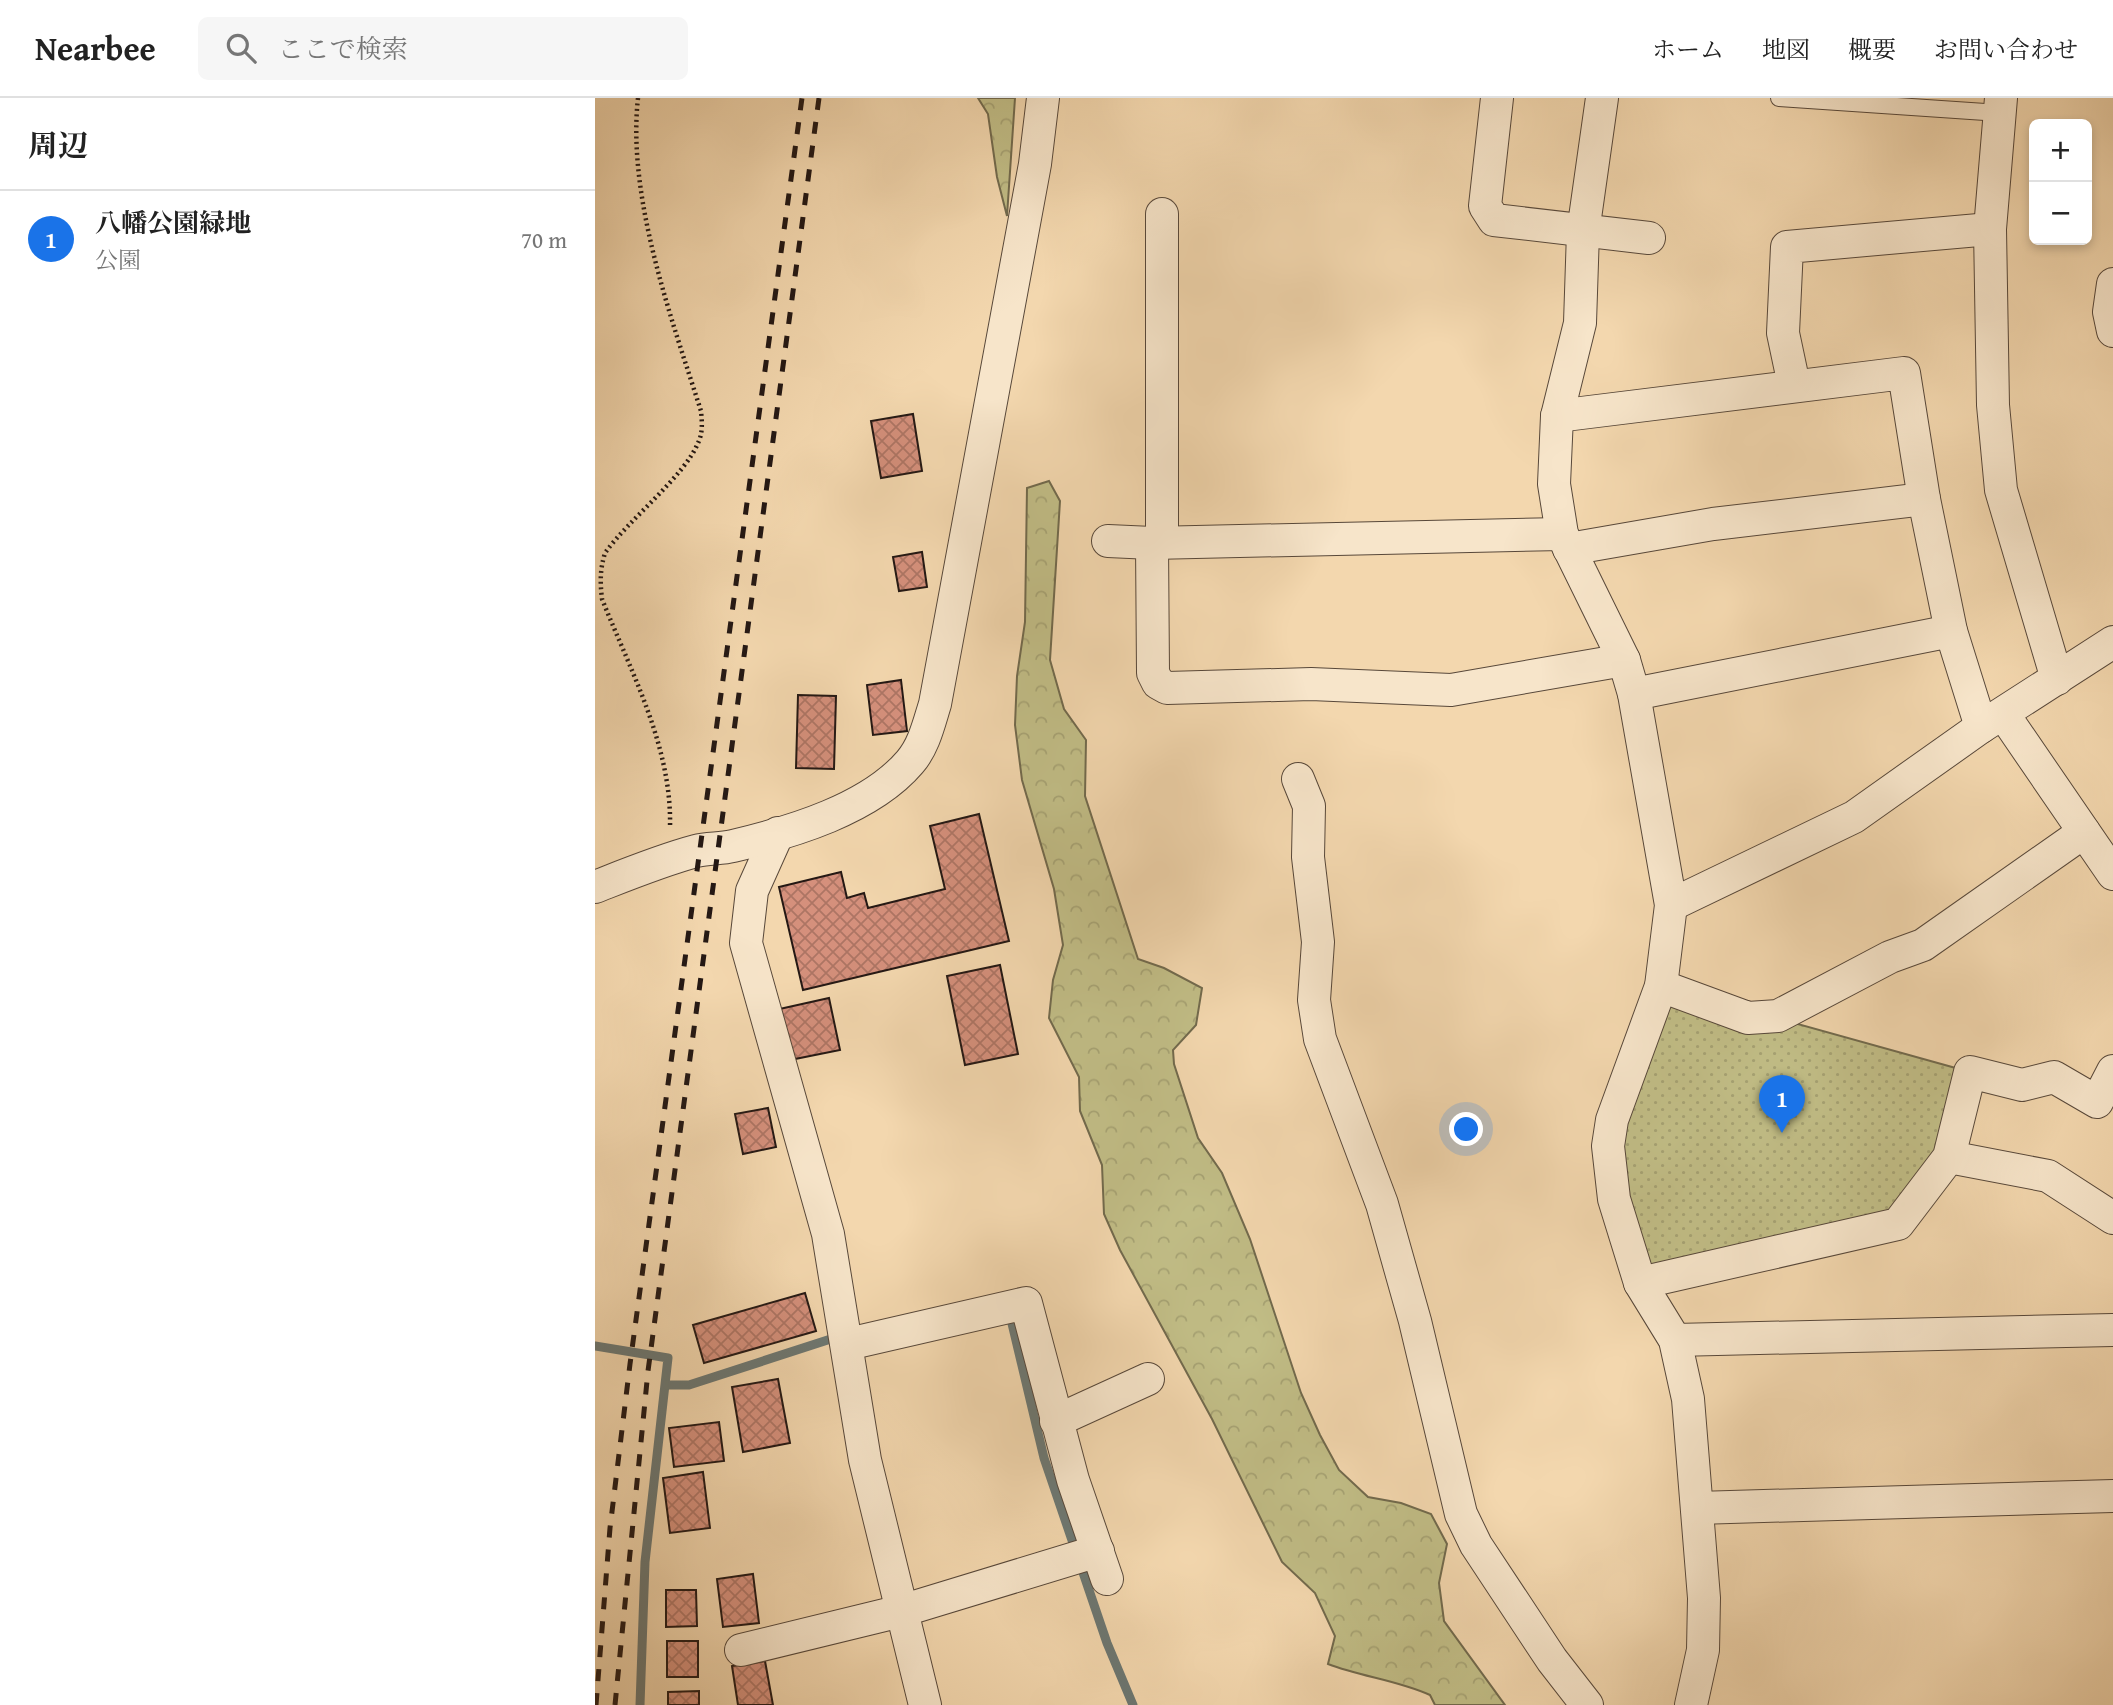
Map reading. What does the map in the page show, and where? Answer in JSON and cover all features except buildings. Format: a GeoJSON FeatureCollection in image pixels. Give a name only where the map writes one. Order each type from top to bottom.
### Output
{"type":"FeatureCollection","features":[{"type":"Feature","properties":{"kind":"street"},"geometry":{"type":"LineString","coordinates":[[595,887],[669,860],[778,833],[860,803],[883,789],[912,760],[925,735],[938,690],[1023,233],[1043,98]]}},
{"type":"Feature","properties":{"kind":"street"},"geometry":{"type":"LineString","coordinates":[[1497,98],[1485,206],[1494,220],[1650,239]]}},
{"type":"Feature","properties":{"kind":"street"},"geometry":{"type":"LineString","coordinates":[[1602,98],[1583,232],[1580,323],[1557,416],[1554,484],[1566,541],[1624,660],[1634,694],[1671,905],[1661,986],[1612,1120],[1608,1146],[1614,1199],[1640,1283],[1675,1340],[1688,1399],[1704,1598],[1703,1650],[1691,1705]]}},
{"type":"Feature","properties":{"kind":"street"},"geometry":{"type":"LineString","coordinates":[[2000,105],[1990,229],[1993,405],[2001,490],[2057,679]]}},
{"type":"Feature","properties":{"kind":"street"},"geometry":{"type":"LineString","coordinates":[[1162,214],[1153,673],[1158,683],[1167,688],[1311,684],[1451,690],[1624,660]]}},
{"type":"Feature","properties":{"kind":"street"},"geometry":{"type":"LineString","coordinates":[[1794,386],[1783,333],[1787,247],[1990,229]]}},
{"type":"Feature","properties":{"kind":"street"},"geometry":{"type":"LineString","coordinates":[[2113,284],[2109,312],[2113,331]]}},
{"type":"Feature","properties":{"kind":"street"},"geometry":{"type":"LineString","coordinates":[[1557,416],[1903,373],[1924,499],[1951,631],[1993,721],[2084,832],[2113,874]]}},
{"type":"Feature","properties":{"kind":"street"},"geometry":{"type":"LineString","coordinates":[[1108,541],[1566,541],[1924,499]]}},
{"type":"Feature","properties":{"kind":"street"},"geometry":{"type":"LineString","coordinates":[[1634,694],[1951,631]]}},
{"type":"Feature","properties":{"kind":"street"},"geometry":{"type":"LineString","coordinates":[[1671,905],[1854,817],[2113,642]]}},
{"type":"Feature","properties":{"kind":"street"},"geometry":{"type":"LineString","coordinates":[[1298,779],[1309,806],[1308,857],[1318,942],[1314,1000],[1320,1039],[1382,1204],[1415,1321],[1461,1514],[1483,1557],[1552,1660],[1587,1705]]}},
{"type":"Feature","properties":{"kind":"street"},"geometry":{"type":"LineString","coordinates":[[1661,986],[1748,1018],[1777,1016],[1890,957],[1923,945],[2084,832]]}},
{"type":"Feature","properties":{"kind":"street"},"geometry":{"type":"LineString","coordinates":[[778,833],[752,891],[746,943],[828,1234],[865,1460],[925,1705]]}},
{"type":"Feature","properties":{"kind":"street"},"geometry":{"type":"LineString","coordinates":[[1640,1283],[1898,1224],[1949,1157],[1970,1072],[2022,1085],[2054,1077],[2097,1102],[2113,1071]]}},
{"type":"Feature","properties":{"kind":"street"},"geometry":{"type":"LineString","coordinates":[[1949,1157],[2048,1176],[2113,1218]]}},
{"type":"Feature","properties":{"kind":"street"},"geometry":{"type":"LineString","coordinates":[[741,1650],[1102,1565],[1056,1421],[1026,1303],[848,1344]]}},
{"type":"Feature","properties":{"kind":"street"},"geometry":{"type":"LineString","coordinates":[[1675,1340],[2113,1330]]}},
{"type":"Feature","properties":{"kind":"street"},"geometry":{"type":"LineString","coordinates":[[1056,1421],[1148,1379]]}},
{"type":"Feature","properties":{"kind":"street"},"geometry":{"type":"LineString","coordinates":[[1697,1508],[2113,1496]]}},
{"type":"Feature","properties":{"kind":"lane"},"geometry":{"type":"LineString","coordinates":[[1779,98],[2000,105]]}},
{"type":"Feature","properties":{"kind":"path"},"geometry":{"type":"LineString","coordinates":[[638,98],[635,140],[641,184],[665,297],[701,411],[702,427],[699,442],[687,461],[605,553],[600,568],[600,583],[603,599],[666,763],[671,793],[669,860]]}},
{"type":"Feature","properties":{"kind":"green space"},"geometry":{"type":"Polygon","coordinates":[[[978,98],[1015,98],[1007,216],[997,177],[988,114],[978,98]]]}},
{"type":"Feature","properties":{"kind":"green space"},"geometry":{"type":"Polygon","coordinates":[[[1049,481],[1060,501],[1050,660],[1064,709],[1086,740],[1085,796],[1138,959],[1164,968],[1202,988],[1196,1025],[1173,1050],[1174,1064],[1198,1138],[1222,1173],[1250,1239],[1301,1393],[1320,1435],[1339,1470],[1368,1497],[1401,1503],[1431,1514],[1447,1544],[1439,1583],[1444,1621],[1505,1705],[1435,1705],[1430,1695],[1418,1690],[1328,1664],[1335,1636],[1315,1593],[1282,1562],[1212,1419],[1120,1250],[1104,1214],[1102,1165],[1080,1111],[1079,1077],[1049,1018],[1053,980],[1063,945],[1054,889],[1022,780],[1015,725],[1017,676],[1025,622],[1027,488],[1049,481]]]}},
{"type":"Feature","properties":{"kind":"green space"},"geometry":{"type":"Polygon","coordinates":[[[1661,986],[1970,1072],[1949,1157],[1898,1224],[1640,1283],[1610,1174],[1661,986]]]}},
{"type":"Feature","properties":{"kind":"waterway"},"geometry":{"type":"LineString","coordinates":[[1009,1311],[1044,1458],[1107,1643],[1133,1705]]}},
{"type":"Feature","properties":{"kind":"waterway"},"geometry":{"type":"LineString","coordinates":[[667,1385],[689,1385],[840,1336]]}},
{"type":"Feature","properties":{"kind":"waterway"},"geometry":{"type":"LineString","coordinates":[[595,1346],[668,1358],[645,1562],[640,1705]]}},
{"type":"Feature","properties":{"kind":"railway"},"geometry":{"type":"LineString","coordinates":[[596,1705],[610,1528],[630,1364],[802,98]]}},
{"type":"Feature","properties":{"kind":"railway"},"geometry":{"type":"LineString","coordinates":[[615,1705],[648,1371],[819,98]]}},
{"type":"Feature","properties":{"kind":"place","name":"八幡公園緑地"},"geometry":{"type":"Point","coordinates":[1782,1133]}}]}
